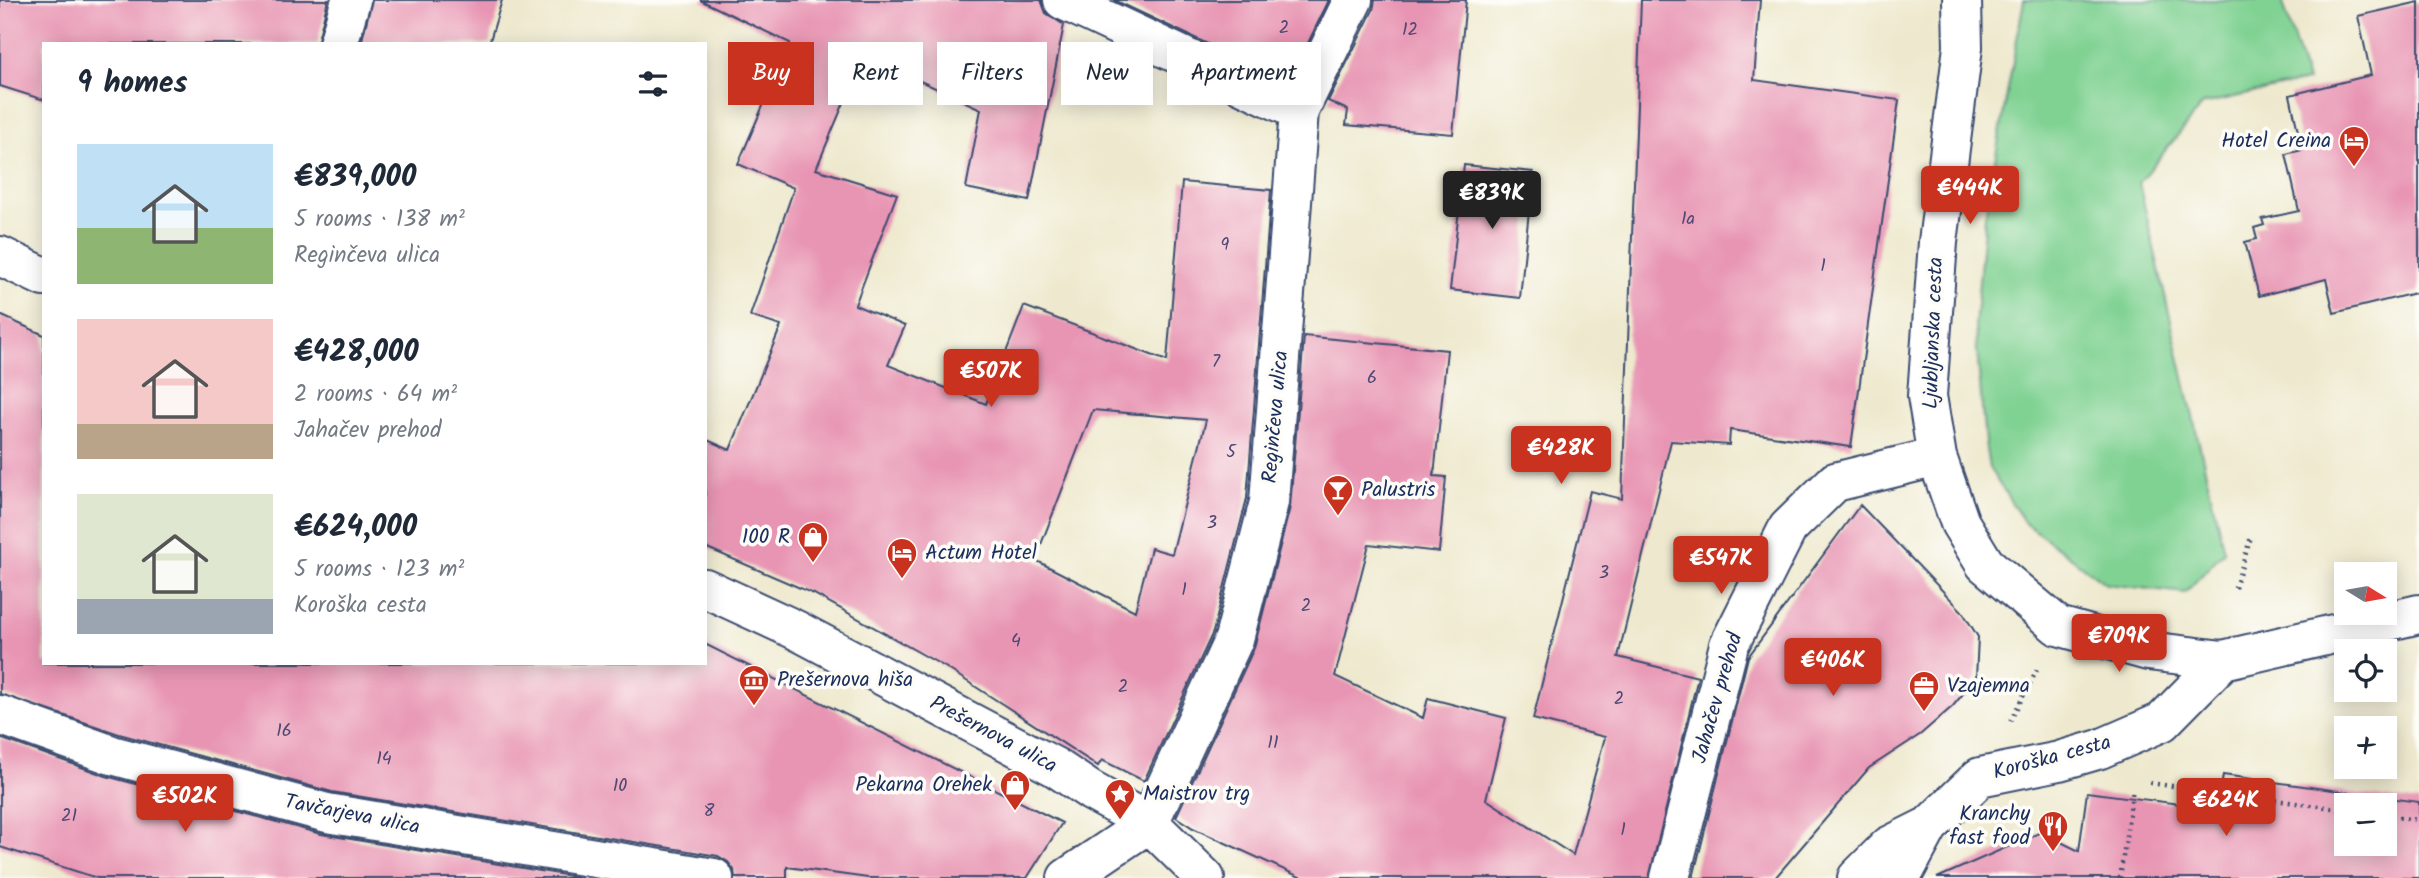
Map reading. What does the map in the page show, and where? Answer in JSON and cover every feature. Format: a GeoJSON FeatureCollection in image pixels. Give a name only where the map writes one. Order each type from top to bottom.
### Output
{"type":"FeatureCollection","features":[{"type":"Feature","properties":{"kind":"street"},"geometry":{"type":"LineString","coordinates":[[339,42],[351,0]]}},
{"type":"Feature","properties":{"kind":"street"},"geometry":{"type":"LineString","coordinates":[[1063,0],[1299,111]]}},
{"type":"Feature","properties":{"kind":"street","name":"Reginčeva ulica"},"geometry":{"type":"LineString","coordinates":[[1149,823],[1234,639],[1269,502],[1299,111],[1353,0]]}},
{"type":"Feature","properties":{"kind":"street","name":"Ljubljanska cesta"},"geometry":{"type":"LineString","coordinates":[[1937,457],[1927,396],[1938,243],[1963,47],[1962,0]]}},
{"type":"Feature","properties":{"kind":"street"},"geometry":{"type":"LineString","coordinates":[[0,256],[42,276]]}},
{"type":"Feature","properties":{"kind":"street"},"geometry":{"type":"LineString","coordinates":[[1937,457],[1959,523],[1985,564],[2058,626],[2148,651],[2223,660],[2419,614]]}},
{"type":"Feature","properties":{"kind":"street","name":"Jahačev prehod"},"geometry":{"type":"LineString","coordinates":[[1670,878],[1729,645],[1788,528],[1835,482],[1937,457]]}},
{"type":"Feature","properties":{"kind":"street","name":"Prešernova ulica"},"geometry":{"type":"LineString","coordinates":[[707,589],[796,630],[1055,766],[1091,791],[1149,823]]}},
{"type":"Feature","properties":{"kind":"street","name":"Koroška cesta"},"geometry":{"type":"LineString","coordinates":[[1902,878],[1930,826],[1980,777],[2059,761],[2100,749],[2162,722],[2223,660]]}},
{"type":"Feature","properties":{"kind":"street","name":"Tavčarjeva ulica"},"geometry":{"type":"LineString","coordinates":[[0,715],[112,755],[327,813],[714,878]]}},
{"type":"Feature","properties":{"kind":"street"},"geometry":{"type":"LineString","coordinates":[[1067,878],[1149,823],[1205,878]]}},
{"type":"Feature","properties":{"kind":"street"},"geometry":{"type":"LineString","coordinates":[[1857,878],[1889,846],[1930,826]]}},
{"type":"Feature","properties":{"kind":"path"},"geometry":{"type":"LineString","coordinates":[[2235,588],[2251,537]]}},
{"type":"Feature","properties":{"kind":"path"},"geometry":{"type":"LineString","coordinates":[[2120,878],[2134,780]]}},
{"type":"Feature","properties":{"kind":"path"},"geometry":{"type":"LineString","coordinates":[[2148,782],[2334,808]]}},
{"type":"Feature","properties":{"kind":"path"},"geometry":{"type":"LineString","coordinates":[[2397,818],[2419,821]]}},
{"type":"Feature","properties":{"kind":"green space"},"geometry":{"type":"Polygon","coordinates":[[[2024,0],[2282,0],[2307,81],[2203,104],[2139,183],[2224,551],[2185,593],[2106,584],[2024,522],[1989,468],[1975,327],[1985,216],[2024,0]]]}},
{"type":"Feature","properties":{"kind":"building"},"geometry":{"type":"Polygon","coordinates":[[[0,0],[328,0],[318,42],[42,42],[42,99],[0,86],[0,0]]]}},
{"type":"Feature","properties":{"kind":"building"},"geometry":{"type":"Polygon","coordinates":[[[372,0],[502,0],[490,42],[362,42],[372,0]]]}},
{"type":"Feature","properties":{"kind":"building"},"geometry":{"type":"Polygon","coordinates":[[[700,0],[1041,0],[1046,13],[1064,25],[1029,201],[966,188],[981,109],[972,105],[1047,105],[1047,42],[937,42],[937,89],[923,82],[923,42],[828,42],[828,105],[843,105],[816,169],[897,194],[855,305],[905,326],[888,365],[986,404],[1024,306],[1167,361],[1182,182],[1271,190],[1247,498],[1213,632],[1144,781],[1102,760],[1098,766],[945,667],[814,594],[707,548],[707,440],[730,450],[781,326],[750,316],[794,188],[738,164],[763,105],[814,105],[814,42],[788,42],[700,0]],[[1093,410],[1035,560],[1135,611],[1151,548],[1172,554],[1206,420],[1093,410]]]}},
{"type":"Feature","properties":{"kind":"building"},"geometry":{"type":"Polygon","coordinates":[[[1114,0],[1329,0],[1309,42],[1204,42],[1114,0]]]}},
{"type":"Feature","properties":{"kind":"building"},"geometry":{"type":"Polygon","coordinates":[[[1375,0],[1466,0],[1453,134],[1346,125],[1348,110],[1328,101],[1373,10],[1375,0]]]}},
{"type":"Feature","properties":{"kind":"building"},"geometry":{"type":"Polygon","coordinates":[[[1641,0],[1760,0],[1754,80],[1899,100],[1851,447],[1730,430],[1729,445],[1671,441],[1618,657],[1698,677],[1649,878],[1302,878],[1193,828],[1176,817],[1254,648],[1290,507],[1304,336],[1447,350],[1434,476],[1446,477],[1439,552],[1369,544],[1335,676],[1423,718],[1428,698],[1506,718],[1486,799],[1573,855],[1605,737],[1533,719],[1590,491],[1622,499],[1641,0]]]}},
{"type":"Feature","properties":{"kind":"building","name":"Hotel Creina"},"geometry":{"type":"Polygon","coordinates":[[[2419,2],[2419,292],[2334,313],[2326,279],[2259,296],[2245,242],[2257,239],[2254,228],[2264,225],[2262,219],[2299,211],[2286,154],[2302,150],[2290,95],[2371,75],[2358,16],[2419,2]]]}},
{"type":"Feature","properties":{"kind":"building"},"geometry":{"type":"Polygon","coordinates":[[[1464,165],[1533,172],[1520,298],[1450,290],[1464,165]]]}},
{"type":"Feature","properties":{"kind":"building"},"geometry":{"type":"Polygon","coordinates":[[[0,315],[42,334],[42,665],[707,665],[707,645],[1062,823],[1027,878],[868,878],[787,867],[787,878],[735,878],[734,870],[728,862],[718,856],[332,792],[119,734],[0,694],[0,315]]]}},
{"type":"Feature","properties":{"kind":"building"},"geometry":{"type":"Polygon","coordinates":[[[1860,505],[1962,611],[1978,637],[1976,678],[1953,706],[1921,734],[1869,768],[1775,878],[1693,878],[1748,657],[1860,505]]]}},
{"type":"Feature","properties":{"kind":"building"},"geometry":{"type":"Polygon","coordinates":[[[0,738],[106,776],[321,834],[582,878],[97,878],[0,847],[0,738]]]}},
{"type":"Feature","properties":{"kind":"building"},"geometry":{"type":"Polygon","coordinates":[[[2223,775],[2354,793],[2334,793],[2334,856],[2397,856],[2397,799],[2419,802],[2419,878],[1937,878],[2041,832],[2079,851],[2087,792],[2218,809],[2223,775]]]}},
{"type":"Feature","properties":{"kind":"place","name":"Hotel Creina"},"geometry":{"type":"Point","coordinates":[2354,168]}},
{"type":"Feature","properties":{"kind":"place","name":"Palustris"},"geometry":{"type":"Point","coordinates":[1338,517]}},
{"type":"Feature","properties":{"kind":"place","name":"100 R"},"geometry":{"type":"Point","coordinates":[813,564]}},
{"type":"Feature","properties":{"kind":"place","name":"Actum Hotel"},"geometry":{"type":"Point","coordinates":[902,580]}},
{"type":"Feature","properties":{"kind":"place","name":"Prešernova hiša"},"geometry":{"type":"Point","coordinates":[754,707]}},
{"type":"Feature","properties":{"kind":"place","name":"Vzajemna"},"geometry":{"type":"Point","coordinates":[1924,713]}},
{"type":"Feature","properties":{"kind":"place","name":"Pekarna Orehek"},"geometry":{"type":"Point","coordinates":[1015,812]}},
{"type":"Feature","properties":{"kind":"place","name":"Maistrov trg"},"geometry":{"type":"Point","coordinates":[1120,821]}},
{"type":"Feature","properties":{"kind":"place","name":"Kranchy fast food"},"geometry":{"type":"Point","coordinates":[2053,853]}}]}
